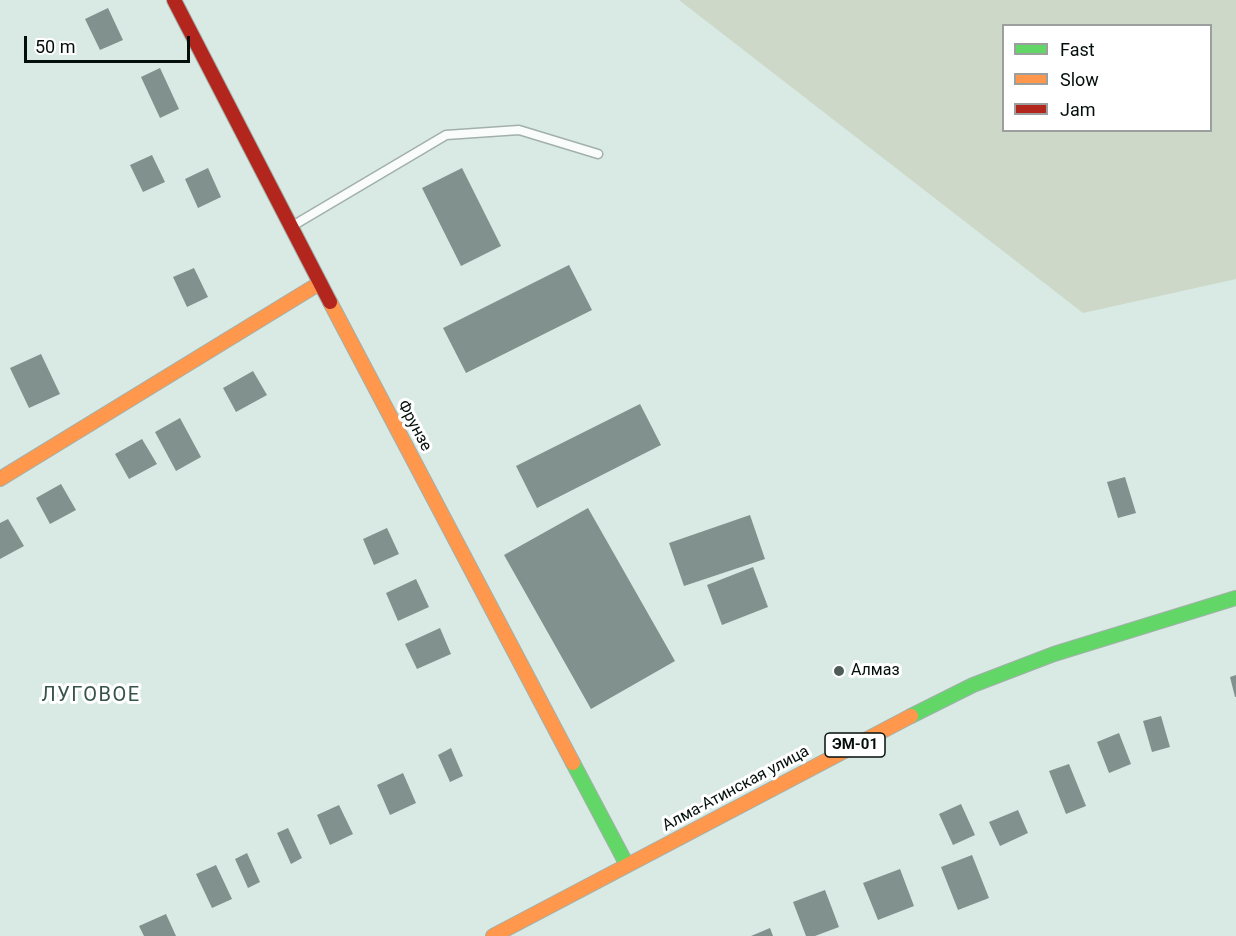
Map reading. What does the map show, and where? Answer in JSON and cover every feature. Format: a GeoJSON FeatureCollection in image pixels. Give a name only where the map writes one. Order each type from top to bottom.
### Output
{"type":"FeatureCollection","features":[{"type":"Feature","properties":{"kind":"main road","name":"Фрунзе"},"geometry":{"type":"LineString","coordinates":[[174,0],[320,283],[627,865]]}},
{"type":"Feature","properties":{"kind":"main road"},"geometry":{"type":"LineString","coordinates":[[0,479],[320,283]]}},
{"type":"Feature","properties":{"kind":"main road","name":"Алма-Атинская улица"},"geometry":{"type":"LineString","coordinates":[[493,936],[883,730],[973,685],[1065,651],[1236,598]]}},
{"type":"Feature","properties":{"kind":"lane"},"geometry":{"type":"LineString","coordinates":[[291,227],[446,135],[519,130],[598,153]]}},
{"type":"Feature","properties":{"kind":"green space"},"geometry":{"type":"Polygon","coordinates":[[[679,0],[1236,0],[1236,279],[1083,313],[679,0]]]}},
{"type":"Feature","properties":{"kind":"building"},"geometry":{"type":"Polygon","coordinates":[[[108,8],[123,40],[100,50],[85,19],[108,8]]]}},
{"type":"Feature","properties":{"kind":"building"},"geometry":{"type":"Polygon","coordinates":[[[160,68],[179,109],[160,118],[141,77],[160,68]]]}},
{"type":"Feature","properties":{"kind":"building"},"geometry":{"type":"Polygon","coordinates":[[[152,155],[165,182],[143,192],[130,165],[152,155]]]}},
{"type":"Feature","properties":{"kind":"building"},"geometry":{"type":"Polygon","coordinates":[[[208,168],[221,197],[198,208],[185,179],[208,168]]]}},
{"type":"Feature","properties":{"kind":"building"},"geometry":{"type":"Polygon","coordinates":[[[462,168],[501,246],[461,266],[422,188],[462,168]]]}},
{"type":"Feature","properties":{"kind":"building"},"geometry":{"type":"Polygon","coordinates":[[[569,265],[592,310],[466,373],[443,328],[569,265]]]}},
{"type":"Feature","properties":{"kind":"building"},"geometry":{"type":"Polygon","coordinates":[[[194,268],[208,297],[187,307],[173,277],[194,268]]]}},
{"type":"Feature","properties":{"kind":"building"},"geometry":{"type":"Polygon","coordinates":[[[41,354],[60,394],[29,408],[10,368],[41,354]]]}},
{"type":"Feature","properties":{"kind":"building"},"geometry":{"type":"Polygon","coordinates":[[[253,371],[267,395],[236,412],[223,388],[253,371]]]}},
{"type":"Feature","properties":{"kind":"building"},"geometry":{"type":"Polygon","coordinates":[[[640,404],[661,445],[537,508],[516,466],[640,404]]]}},
{"type":"Feature","properties":{"kind":"building"},"geometry":{"type":"Polygon","coordinates":[[[180,418],[201,457],[176,471],[155,432],[180,418]]]}},
{"type":"Feature","properties":{"kind":"building"},"geometry":{"type":"Polygon","coordinates":[[[142,439],[157,464],[129,479],[115,454],[142,439]]]}},
{"type":"Feature","properties":{"kind":"building"},"geometry":{"type":"Polygon","coordinates":[[[1125,477],[1136,513],[1118,518],[1107,482],[1125,477]]]}},
{"type":"Feature","properties":{"kind":"building"},"geometry":{"type":"Polygon","coordinates":[[[61,484],[76,510],[50,524],[36,498],[61,484]]]}},
{"type":"Feature","properties":{"kind":"building"},"geometry":{"type":"Polygon","coordinates":[[[588,508],[675,661],[591,709],[504,555],[588,508]]]}},
{"type":"Feature","properties":{"kind":"building"},"geometry":{"type":"Polygon","coordinates":[[[750,515],[765,559],[684,586],[669,543],[750,515]]]}},
{"type":"Feature","properties":{"kind":"building"},"geometry":{"type":"Polygon","coordinates":[[[8,519],[24,546],[0,559],[0,523],[8,519]]]}},
{"type":"Feature","properties":{"kind":"building"},"geometry":{"type":"Polygon","coordinates":[[[387,528],[399,554],[374,565],[363,539],[387,528]]]}},
{"type":"Feature","properties":{"kind":"building"},"geometry":{"type":"Polygon","coordinates":[[[753,567],[768,607],[722,625],[707,585],[753,567]]]}},
{"type":"Feature","properties":{"kind":"building"},"geometry":{"type":"Polygon","coordinates":[[[416,579],[429,607],[398,621],[386,593],[416,579]]]}},
{"type":"Feature","properties":{"kind":"building"},"geometry":{"type":"Polygon","coordinates":[[[440,628],[451,654],[417,669],[405,644],[440,628]]]}},
{"type":"Feature","properties":{"kind":"building"},"geometry":{"type":"Polygon","coordinates":[[[1236,675],[1236,697],[1235,697],[1230,677],[1236,675]]]}},
{"type":"Feature","properties":{"kind":"building"},"geometry":{"type":"Polygon","coordinates":[[[1161,716],[1170,747],[1152,752],[1143,721],[1161,716]]]}},
{"type":"Feature","properties":{"kind":"building"},"geometry":{"type":"Polygon","coordinates":[[[1119,733],[1131,764],[1109,773],[1097,742],[1119,733]]]}},
{"type":"Feature","properties":{"kind":"building"},"geometry":{"type":"Polygon","coordinates":[[[451,748],[463,776],[450,782],[438,755],[451,748]]]}},
{"type":"Feature","properties":{"kind":"building"},"geometry":{"type":"Polygon","coordinates":[[[1069,764],[1086,806],[1066,814],[1049,771],[1069,764]]]}},
{"type":"Feature","properties":{"kind":"building"},"geometry":{"type":"Polygon","coordinates":[[[403,773],[416,803],[390,815],[377,785],[403,773]]]}},
{"type":"Feature","properties":{"kind":"building"},"geometry":{"type":"Polygon","coordinates":[[[961,804],[975,835],[953,845],[939,814],[961,804]]]}},
{"type":"Feature","properties":{"kind":"building"},"geometry":{"type":"Polygon","coordinates":[[[339,805],[353,834],[330,845],[317,815],[339,805]]]}},
{"type":"Feature","properties":{"kind":"building"},"geometry":{"type":"Polygon","coordinates":[[[1018,810],[1028,833],[1000,846],[989,822],[1018,810]]]}},
{"type":"Feature","properties":{"kind":"building"},"geometry":{"type":"Polygon","coordinates":[[[288,828],[302,858],[291,864],[277,833],[288,828]]]}},
{"type":"Feature","properties":{"kind":"building"},"geometry":{"type":"Polygon","coordinates":[[[247,853],[260,882],[248,888],[235,859],[247,853]]]}},
{"type":"Feature","properties":{"kind":"building"},"geometry":{"type":"Polygon","coordinates":[[[972,855],[989,898],[958,910],[941,867],[972,855]]]}},
{"type":"Feature","properties":{"kind":"building"},"geometry":{"type":"Polygon","coordinates":[[[216,865],[232,899],[212,908],[196,874],[216,865]]]}},
{"type":"Feature","properties":{"kind":"building"},"geometry":{"type":"Polygon","coordinates":[[[900,869],[914,906],[878,920],[863,883],[900,869]]]}},
{"type":"Feature","properties":{"kind":"building"},"geometry":{"type":"Polygon","coordinates":[[[825,890],[839,927],[815,936],[806,936],[793,902],[825,890]]]}},
{"type":"Feature","properties":{"kind":"building"},"geometry":{"type":"Polygon","coordinates":[[[166,914],[176,936],[144,936],[139,926],[166,914]]]}},
{"type":"Feature","properties":{"kind":"building"},"geometry":{"type":"Polygon","coordinates":[[[770,928],[773,936],[751,936],[770,928]]]}},
{"type":"Feature","properties":{"kind":"traffic: fast"},"geometry":{"type":"LineString","coordinates":[[911,716],[973,685],[1054,654],[1236,598]]}},
{"type":"Feature","properties":{"kind":"traffic: fast"},"geometry":{"type":"LineString","coordinates":[[573,763],[627,865]]}},
{"type":"Feature","properties":{"kind":"traffic: slow"},"geometry":{"type":"LineString","coordinates":[[0,479],[320,283]]}},
{"type":"Feature","properties":{"kind":"traffic: slow"},"geometry":{"type":"LineString","coordinates":[[330,302],[573,763]]}},
{"type":"Feature","properties":{"kind":"traffic: slow"},"geometry":{"type":"LineString","coordinates":[[493,936],[911,716]]}},
{"type":"Feature","properties":{"kind":"traffic: jam"},"geometry":{"type":"LineString","coordinates":[[174,0],[330,302]]}},
{"type":"Feature","properties":{"kind":"place","name":"Алмаз"},"geometry":{"type":"Point","coordinates":[839,671]}},
{"type":"Feature","properties":{"kind":"district","name":"ЛУГОВОЕ"},"geometry":{"type":"Point","coordinates":[91,696]}}]}
